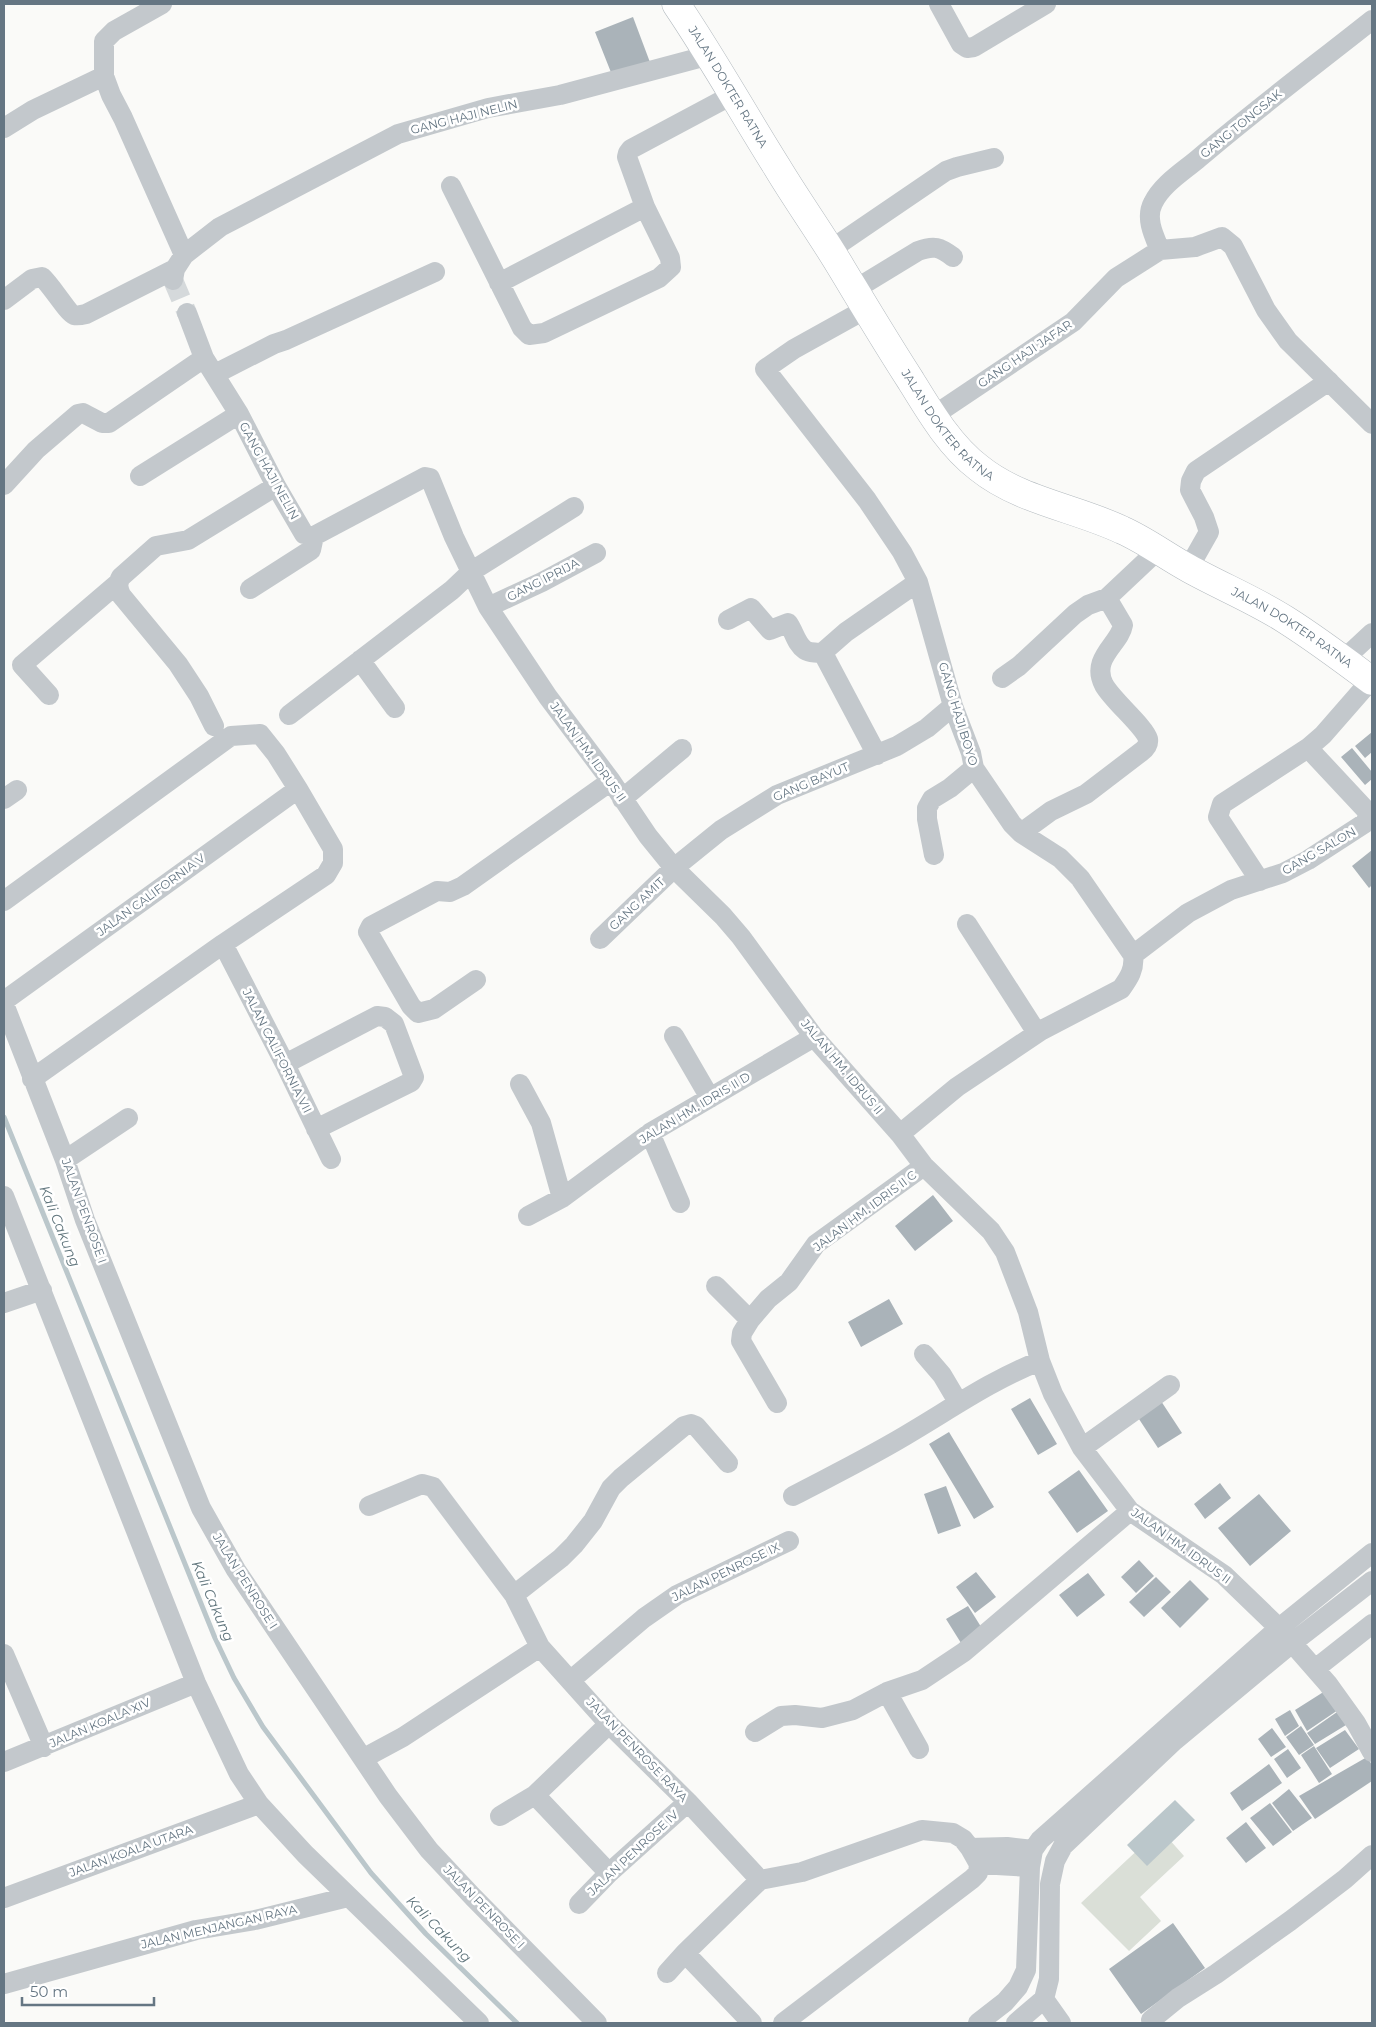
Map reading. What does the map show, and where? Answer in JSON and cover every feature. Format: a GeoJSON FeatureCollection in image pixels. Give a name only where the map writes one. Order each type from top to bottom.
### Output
{"type":"FeatureCollection","features":[{"type":"Feature","properties":{"kind":"street"},"geometry":{"type":"LineString","coordinates":[[162,4],[114,31],[104,41],[104,76],[177,268]]}},
{"type":"Feature","properties":{"kind":"street","name":"JALAN DOKTER RATNA"},"geometry":{"type":"LineString","coordinates":[[676,4],[710,55],[778,168],[933,416],[961,452],[979,469],[1000,482],[1032,497],[1081,512],[1124,530],[1188,569],[1226,586],[1285,619],[1372,681]]}},
{"type":"Feature","properties":{"kind":"street"},"geometry":{"type":"LineString","coordinates":[[939,4],[961,44],[967,48],[974,48],[1046,4]]}},
{"type":"Feature","properties":{"kind":"street","name":"GANG TONGSAK"},"geometry":{"type":"LineString","coordinates":[[1160,250],[1154,237],[1150,214],[1153,203],[1163,189],[1241,122],[1372,20]]}},
{"type":"Feature","properties":{"kind":"street","name":"GANG HAJI NELIN"},"geometry":{"type":"LineString","coordinates":[[4,300],[32,278],[42,277],[58,294],[69,312],[76,316],[86,314],[177,268],[220,228],[398,134],[488,108],[560,95],[710,55]]}},
{"type":"Feature","properties":{"kind":"street"},"geometry":{"type":"LineString","coordinates":[[4,128],[34,110],[104,76]]}},
{"type":"Feature","properties":{"kind":"street"},"geometry":{"type":"LineString","coordinates":[[451,186],[522,328],[529,335],[544,333],[659,278],[671,267],[670,258],[645,207],[628,153],[631,149],[734,94]]}},
{"type":"Feature","properties":{"kind":"street"},"geometry":{"type":"LineString","coordinates":[[830,250],[946,172],[957,167],[994,158]]}},
{"type":"Feature","properties":{"kind":"street"},"geometry":{"type":"LineString","coordinates":[[499,283],[645,207]]}},
{"type":"Feature","properties":{"kind":"street"},"geometry":{"type":"LineString","coordinates":[[1160,250],[1195,247],[1222,237],[1228,240],[1236,251],[1257,294],[1288,341],[1372,424]]}},
{"type":"Feature","properties":{"kind":"street"},"geometry":{"type":"LineString","coordinates":[[860,300],[918,251],[930,247],[939,247],[953,257]]}},
{"type":"Feature","properties":{"kind":"street","name":"GANG HAJI JAFAR"},"geometry":{"type":"LineString","coordinates":[[933,416],[1073,322],[1116,278],[1160,250]]}},
{"type":"Feature","properties":{"kind":"street"},"geometry":{"type":"LineString","coordinates":[[4,485],[36,450],[78,414],[83,413],[102,423],[109,422],[209,366],[286,340],[435,272]]}},
{"type":"Feature","properties":{"kind":"street","name":"GANG HAJI BOYO"},"geometry":{"type":"LineString","coordinates":[[860,300],[765,369],[867,500],[902,552],[918,582],[953,706],[971,753],[974,768],[1000,808],[1021,833],[1046,848],[1069,867],[1114,924],[1133,955]]}},
{"type":"Feature","properties":{"kind":"street","name":"GANG HAJI NELIN"},"geometry":{"type":"LineString","coordinates":[[187,313],[209,366],[239,414],[276,486],[304,534],[314,536]]}},
{"type":"Feature","properties":{"kind":"street"},"geometry":{"type":"LineString","coordinates":[[1188,569],[1209,532],[1204,517],[1190,490],[1191,481],[1196,471],[1329,381]]}},
{"type":"Feature","properties":{"kind":"street"},"geometry":{"type":"LineString","coordinates":[[140,476],[239,414]]}},
{"type":"Feature","properties":{"kind":"street","name":"JALAN HM. IDRUS II"},"geometry":{"type":"LineString","coordinates":[[314,536],[425,476],[430,478],[454,537],[488,607],[548,697],[611,781],[622,799],[674,868],[723,916],[741,937],[814,1037],[900,1134],[924,1166],[991,1231],[1005,1252],[1028,1312],[1040,1361],[1053,1394],[1082,1448],[1130,1511],[1224,1575],[1279,1628],[1315,1669],[1356,1723],[1372,1752]]}},
{"type":"Feature","properties":{"kind":"street"},"geometry":{"type":"LineString","coordinates":[[49,695],[22,665],[118,583],[121,577],[156,546],[188,540],[276,486]]}},
{"type":"Feature","properties":{"kind":"street"},"geometry":{"type":"LineString","coordinates":[[289,715],[452,590],[472,571],[574,507]]}},
{"type":"Feature","properties":{"kind":"street"},"geometry":{"type":"LineString","coordinates":[[250,589],[311,550],[314,536]]}},
{"type":"Feature","properties":{"kind":"street"},"geometry":{"type":"LineString","coordinates":[[1002,678],[1019,666],[1075,614],[1088,605],[1107,598],[1158,550]]}},
{"type":"Feature","properties":{"kind":"street","name":"GANG IPRIJA"},"geometry":{"type":"LineString","coordinates":[[488,607],[542,582],[596,553]]}},
{"type":"Feature","properties":{"kind":"street"},"geometry":{"type":"LineString","coordinates":[[728,620],[751,608],[770,630],[788,623],[800,646],[809,652],[822,653],[846,632],[918,582]]}},
{"type":"Feature","properties":{"kind":"street"},"geometry":{"type":"LineString","coordinates":[[118,583],[121,595],[178,664],[199,696],[214,726]]}},
{"type":"Feature","properties":{"kind":"street"},"geometry":{"type":"LineString","coordinates":[[1021,833],[1051,810],[1086,794],[1141,752],[1148,744],[1148,739],[1116,701],[1104,684],[1101,675],[1104,658],[1109,648],[1122,632],[1124,625],[1107,598]]}},
{"type":"Feature","properties":{"kind":"street"},"geometry":{"type":"LineString","coordinates":[[1344,660],[1372,633]]}},
{"type":"Feature","properties":{"kind":"street"},"geometry":{"type":"LineString","coordinates":[[822,653],[876,755]]}},
{"type":"Feature","properties":{"kind":"street"},"geometry":{"type":"LineString","coordinates":[[360,660],[395,708]]}},
{"type":"Feature","properties":{"kind":"street"},"geometry":{"type":"LineString","coordinates":[[1260,881],[1218,817],[1222,804],[1308,748],[1323,736],[1372,681]]}},
{"type":"Feature","properties":{"kind":"street","name":"GANG BAYUT"},"geometry":{"type":"LineString","coordinates":[[674,868],[720,830],[778,795],[876,755],[913,737],[953,706]]}},
{"type":"Feature","properties":{"kind":"street"},"geometry":{"type":"LineString","coordinates":[[4,901],[232,736],[260,734],[276,754],[333,849],[332,863],[326,875],[223,944],[32,1079]]}},
{"type":"Feature","properties":{"kind":"street","name":"GANG SALON"},"geometry":{"type":"LineString","coordinates":[[1133,955],[1188,913],[1231,890],[1283,873],[1308,860],[1365,823],[1369,814],[1308,748]]}},
{"type":"Feature","properties":{"kind":"street"},"geometry":{"type":"LineString","coordinates":[[622,799],[682,749]]}},
{"type":"Feature","properties":{"kind":"street"},"geometry":{"type":"LineString","coordinates":[[934,855],[927,819],[928,808],[932,798],[950,788],[974,768]]}},
{"type":"Feature","properties":{"kind":"street"},"geometry":{"type":"LineString","coordinates":[[476,980],[434,1009],[418,1013],[411,1006],[368,932],[371,926],[437,891],[450,892],[463,886],[611,781]]}},
{"type":"Feature","properties":{"kind":"street","name":"JALAN CALIFORNIA V"},"geometry":{"type":"LineString","coordinates":[[4,1003],[298,790]]}},
{"type":"Feature","properties":{"kind":"street","name":"GANG AMIT"},"geometry":{"type":"LineString","coordinates":[[600,939],[674,868]]}},
{"type":"Feature","properties":{"kind":"street"},"geometry":{"type":"LineString","coordinates":[[967,924],[1038,1033]]}},
{"type":"Feature","properties":{"kind":"street","name":"JALAN CALIFORNIA VII"},"geometry":{"type":"LineString","coordinates":[[223,944],[286,1064],[331,1159]]}},
{"type":"Feature","properties":{"kind":"street"},"geometry":{"type":"LineString","coordinates":[[900,1134],[957,1087],[1038,1033],[1122,989],[1135,965],[1133,955]]}},
{"type":"Feature","properties":{"kind":"street","name":"JALAN PENROSE I"},"geometry":{"type":"LineString","coordinates":[[4,1003],[65,1160],[85,1220],[201,1508],[236,1570],[388,1796],[429,1850],[473,1898],[597,2023]]}},
{"type":"Feature","properties":{"kind":"street"},"geometry":{"type":"LineString","coordinates":[[286,1064],[377,1016],[385,1017],[394,1024],[414,1077],[411,1082],[316,1129]]}},
{"type":"Feature","properties":{"kind":"street"},"geometry":{"type":"LineString","coordinates":[[674,1036],[710,1098]]}},
{"type":"Feature","properties":{"kind":"street","name":"JALAN HM. IDRIS II D"},"geometry":{"type":"LineString","coordinates":[[528,1216],[562,1198],[650,1133],[814,1037]]}},
{"type":"Feature","properties":{"kind":"street"},"geometry":{"type":"LineString","coordinates":[[520,1084],[541,1123],[562,1198]]}},
{"type":"Feature","properties":{"kind":"street"},"geometry":{"type":"LineString","coordinates":[[65,1160],[128,1118]]}},
{"type":"Feature","properties":{"kind":"street"},"geometry":{"type":"LineString","coordinates":[[650,1133],[680,1203]]}},
{"type":"Feature","properties":{"kind":"street","name":"JALAN HM. IDRIS II C"},"geometry":{"type":"LineString","coordinates":[[776,1403],[741,1341],[742,1333],[750,1320],[768,1299],[789,1282],[816,1244],[924,1166]]}},
{"type":"Feature","properties":{"kind":"street"},"geometry":{"type":"LineString","coordinates":[[4,1196],[196,1683],[239,1774],[259,1804],[348,1897],[479,2023]]}},
{"type":"Feature","properties":{"kind":"street"},"geometry":{"type":"LineString","coordinates":[[716,1286],[750,1320]]}},
{"type":"Feature","properties":{"kind":"street"},"geometry":{"type":"LineString","coordinates":[[4,1304],[42,1290]]}},
{"type":"Feature","properties":{"kind":"street"},"geometry":{"type":"LineString","coordinates":[[924,1354],[942,1374],[958,1402]]}},
{"type":"Feature","properties":{"kind":"street"},"geometry":{"type":"LineString","coordinates":[[793,1496],[911,1432],[958,1402],[1011,1372],[1040,1361]]}},
{"type":"Feature","properties":{"kind":"street"},"geometry":{"type":"LineString","coordinates":[[1082,1448],[1170,1385]]}},
{"type":"Feature","properties":{"kind":"street"},"geometry":{"type":"LineString","coordinates":[[514,1595],[561,1558],[574,1545],[593,1521],[611,1488],[621,1478],[684,1426],[691,1424],[696,1426],[728,1463]]}},
{"type":"Feature","properties":{"kind":"street","name":"JALAN PENROSE RAYA"},"geometry":{"type":"LineString","coordinates":[[370,1506],[422,1484],[434,1488],[514,1595],[540,1647],[609,1724],[688,1802],[760,1880]]}},
{"type":"Feature","properties":{"kind":"street"},"geometry":{"type":"LineString","coordinates":[[755,1732],[781,1716],[794,1715],[822,1718],[854,1710],[887,1692],[922,1680],[964,1652],[1130,1511]]}},
{"type":"Feature","properties":{"kind":"street","name":"JALAN PENROSE IX"},"geometry":{"type":"LineString","coordinates":[[571,1680],[644,1618],[677,1596],[789,1541]]}},
{"type":"Feature","properties":{"kind":"street"},"geometry":{"type":"LineString","coordinates":[[978,2023],[1005,2002],[1018,1987],[1026,1970],[1031,1859],[1046,1834],[1279,1628],[1372,1553]]}},
{"type":"Feature","properties":{"kind":"street"},"geometry":{"type":"LineString","coordinates":[[1016,2023],[1044,1998],[1049,1979],[1050,1884],[1055,1861],[1063,1846],[1174,1741],[1292,1643],[1372,1581]]}},
{"type":"Feature","properties":{"kind":"street"},"geometry":{"type":"LineString","coordinates":[[1315,1669],[1372,1624]]}},
{"type":"Feature","properties":{"kind":"street"},"geometry":{"type":"LineString","coordinates":[[364,1758],[403,1737],[540,1647]]}},
{"type":"Feature","properties":{"kind":"street"},"geometry":{"type":"LineString","coordinates":[[4,1654],[44,1747]]}},
{"type":"Feature","properties":{"kind":"street","name":"JALAN KOALA XIV"},"geometry":{"type":"LineString","coordinates":[[4,1762],[196,1683]]}},
{"type":"Feature","properties":{"kind":"street"},"geometry":{"type":"LineString","coordinates":[[887,1692],[919,1748]]}},
{"type":"Feature","properties":{"kind":"street"},"geometry":{"type":"LineString","coordinates":[[500,1816],[535,1795],[609,1724]]}},
{"type":"Feature","properties":{"kind":"street"},"geometry":{"type":"LineString","coordinates":[[535,1795],[610,1873]]}},
{"type":"Feature","properties":{"kind":"street","name":"JALAN PENROSE IV"},"geometry":{"type":"LineString","coordinates":[[579,1904],[688,1802]]}},
{"type":"Feature","properties":{"kind":"street","name":"JALAN KOALA UTARA"},"geometry":{"type":"LineString","coordinates":[[4,1898],[259,1804]]}},
{"type":"Feature","properties":{"kind":"street"},"geometry":{"type":"LineString","coordinates":[[667,1973],[760,1880],[802,1872],[922,1830],[953,1833],[963,1840],[975,1856],[978,1873],[783,2023]]}},
{"type":"Feature","properties":{"kind":"street"},"geometry":{"type":"LineString","coordinates":[[975,1856],[1007,1847],[1031,1859]]}},
{"type":"Feature","properties":{"kind":"street"},"geometry":{"type":"LineString","coordinates":[[1152,2023],[1151,2020],[1178,1998],[1216,1974],[1283,1926],[1345,1879],[1372,1855]]}},
{"type":"Feature","properties":{"kind":"street","name":"JALAN MENJANGAN RAYA"},"geometry":{"type":"LineString","coordinates":[[4,1984],[196,1930],[255,1920],[348,1897]]}},
{"type":"Feature","properties":{"kind":"street"},"geometry":{"type":"LineString","coordinates":[[685,1953],[752,2023]]}},
{"type":"Feature","properties":{"kind":"street"},"geometry":{"type":"LineString","coordinates":[[1044,1998],[1061,2023]]}},
{"type":"Feature","properties":{"kind":"shaded area"},"geometry":{"type":"Polygon","coordinates":[[[1175,1800],[1195,1820],[1147,1866],[1127,1845],[1175,1800]]]}},
{"type":"Feature","properties":{"kind":"shaded area"},"geometry":{"type":"Polygon","coordinates":[[[1160,1829],[1184,1856],[1140,1897],[1161,1921],[1129,1951],[1081,1903],[1160,1829]]]}},
{"type":"Feature","properties":{"kind":"building"},"geometry":{"type":"Polygon","coordinates":[[[633,17],[651,65],[614,80],[595,32],[633,17]]]}},
{"type":"Feature","properties":{"kind":"building"},"geometry":{"type":"Polygon","coordinates":[[[1372,732],[1372,752],[1365,758],[1355,746],[1372,732]]]}},
{"type":"Feature","properties":{"kind":"building"},"geometry":{"type":"Polygon","coordinates":[[[1352,748],[1372,772],[1372,779],[1365,785],[1341,757],[1352,748]]]}},
{"type":"Feature","properties":{"kind":"building"},"geometry":{"type":"Polygon","coordinates":[[[1372,850],[1372,885],[1369,888],[1352,866],[1372,850]]]}},
{"type":"Feature","properties":{"kind":"building"},"geometry":{"type":"Polygon","coordinates":[[[933,1195],[953,1221],[915,1251],[895,1226],[933,1195]]]}},
{"type":"Feature","properties":{"kind":"building"},"geometry":{"type":"Polygon","coordinates":[[[889,1299],[903,1324],[861,1347],[848,1322],[889,1299]]]}},
{"type":"Feature","properties":{"kind":"building"},"geometry":{"type":"Polygon","coordinates":[[[1030,1398],[1057,1444],[1038,1455],[1011,1409],[1030,1398]]]}},
{"type":"Feature","properties":{"kind":"building"},"geometry":{"type":"Polygon","coordinates":[[[1161,1401],[1182,1433],[1158,1448],[1137,1416],[1161,1401]]]}},
{"type":"Feature","properties":{"kind":"building"},"geometry":{"type":"Polygon","coordinates":[[[949,1432],[994,1507],[974,1519],[929,1444],[949,1432]]]}},
{"type":"Feature","properties":{"kind":"building"},"geometry":{"type":"Polygon","coordinates":[[[1079,1470],[1108,1511],[1077,1533],[1048,1492],[1079,1470]]]}},
{"type":"Feature","properties":{"kind":"building"},"geometry":{"type":"Polygon","coordinates":[[[1220,1483],[1231,1498],[1205,1519],[1194,1504],[1220,1483]]]}},
{"type":"Feature","properties":{"kind":"building"},"geometry":{"type":"Polygon","coordinates":[[[946,1486],[961,1526],[938,1534],[924,1494],[946,1486]]]}},
{"type":"Feature","properties":{"kind":"building"},"geometry":{"type":"Polygon","coordinates":[[[1259,1494],[1291,1531],[1250,1566],[1218,1528],[1259,1494]]]}},
{"type":"Feature","properties":{"kind":"building"},"geometry":{"type":"Polygon","coordinates":[[[1139,1560],[1154,1576],[1136,1593],[1121,1577],[1139,1560]]]}},
{"type":"Feature","properties":{"kind":"building"},"geometry":{"type":"Polygon","coordinates":[[[976,1572],[996,1597],[975,1613],[956,1587],[976,1572]]]}},
{"type":"Feature","properties":{"kind":"building"},"geometry":{"type":"Polygon","coordinates":[[[1088,1573],[1105,1595],[1077,1617],[1059,1595],[1088,1573]]]}},
{"type":"Feature","properties":{"kind":"building"},"geometry":{"type":"Polygon","coordinates":[[[1156,1577],[1171,1592],[1144,1617],[1129,1602],[1156,1577]]]}},
{"type":"Feature","properties":{"kind":"building"},"geometry":{"type":"Polygon","coordinates":[[[1190,1580],[1209,1599],[1180,1628],[1161,1608],[1190,1580]]]}},
{"type":"Feature","properties":{"kind":"building"},"geometry":{"type":"Polygon","coordinates":[[[968,1606],[983,1630],[961,1643],[946,1619],[968,1606]]]}},
{"type":"Feature","properties":{"kind":"building"},"geometry":{"type":"Polygon","coordinates":[[[1325,1691],[1338,1710],[1307,1731],[1295,1710],[1325,1691]]]}},
{"type":"Feature","properties":{"kind":"building"},"geometry":{"type":"Polygon","coordinates":[[[1290,1710],[1299,1726],[1285,1736],[1275,1719],[1290,1710]]]}},
{"type":"Feature","properties":{"kind":"building"},"geometry":{"type":"Polygon","coordinates":[[[1337,1712],[1346,1725],[1315,1744],[1307,1733],[1337,1712]]]}},
{"type":"Feature","properties":{"kind":"building"},"geometry":{"type":"Polygon","coordinates":[[[1301,1726],[1314,1745],[1299,1755],[1286,1737],[1301,1726]]]}},
{"type":"Feature","properties":{"kind":"building"},"geometry":{"type":"Polygon","coordinates":[[[1272,1728],[1286,1747],[1271,1757],[1258,1739],[1272,1728]]]}},
{"type":"Feature","properties":{"kind":"building"},"geometry":{"type":"Polygon","coordinates":[[[1345,1730],[1359,1749],[1330,1768],[1316,1748],[1345,1730]]]}},
{"type":"Feature","properties":{"kind":"building"},"geometry":{"type":"Polygon","coordinates":[[[1314,1746],[1332,1774],[1319,1783],[1301,1755],[1314,1746]]]}},
{"type":"Feature","properties":{"kind":"building"},"geometry":{"type":"Polygon","coordinates":[[[1288,1749],[1301,1768],[1287,1778],[1274,1759],[1288,1749]]]}},
{"type":"Feature","properties":{"kind":"building"},"geometry":{"type":"Polygon","coordinates":[[[1367,1757],[1372,1765],[1372,1781],[1315,1819],[1299,1796],[1367,1757]]]}},
{"type":"Feature","properties":{"kind":"building"},"geometry":{"type":"Polygon","coordinates":[[[1269,1764],[1282,1783],[1242,1811],[1230,1793],[1269,1764]]]}},
{"type":"Feature","properties":{"kind":"building"},"geometry":{"type":"Polygon","coordinates":[[[1289,1789],[1312,1818],[1293,1831],[1272,1803],[1289,1789]]]}},
{"type":"Feature","properties":{"kind":"building"},"geometry":{"type":"Polygon","coordinates":[[[1270,1803],[1292,1832],[1273,1846],[1250,1818],[1270,1803]]]}},
{"type":"Feature","properties":{"kind":"building"},"geometry":{"type":"Polygon","coordinates":[[[1246,1822],[1266,1848],[1246,1863],[1226,1838],[1246,1822]]]}},
{"type":"Feature","properties":{"kind":"building"},"geometry":{"type":"Polygon","coordinates":[[[1173,1923],[1205,1968],[1141,2014],[1109,1969],[1173,1923]]]}},
{"type":"Feature","properties":{"kind":"waterway","name":"Kali Cakung"},"geometry":{"type":"LineString","coordinates":[[4,1117],[215,1638],[234,1678],[263,1727],[371,1873],[426,1934],[517,2023]]}},
{"type":"Feature","properties":{"kind":"tunnel"},"geometry":{"type":"LineString","coordinates":[[173,280],[187,313]]}}]}
